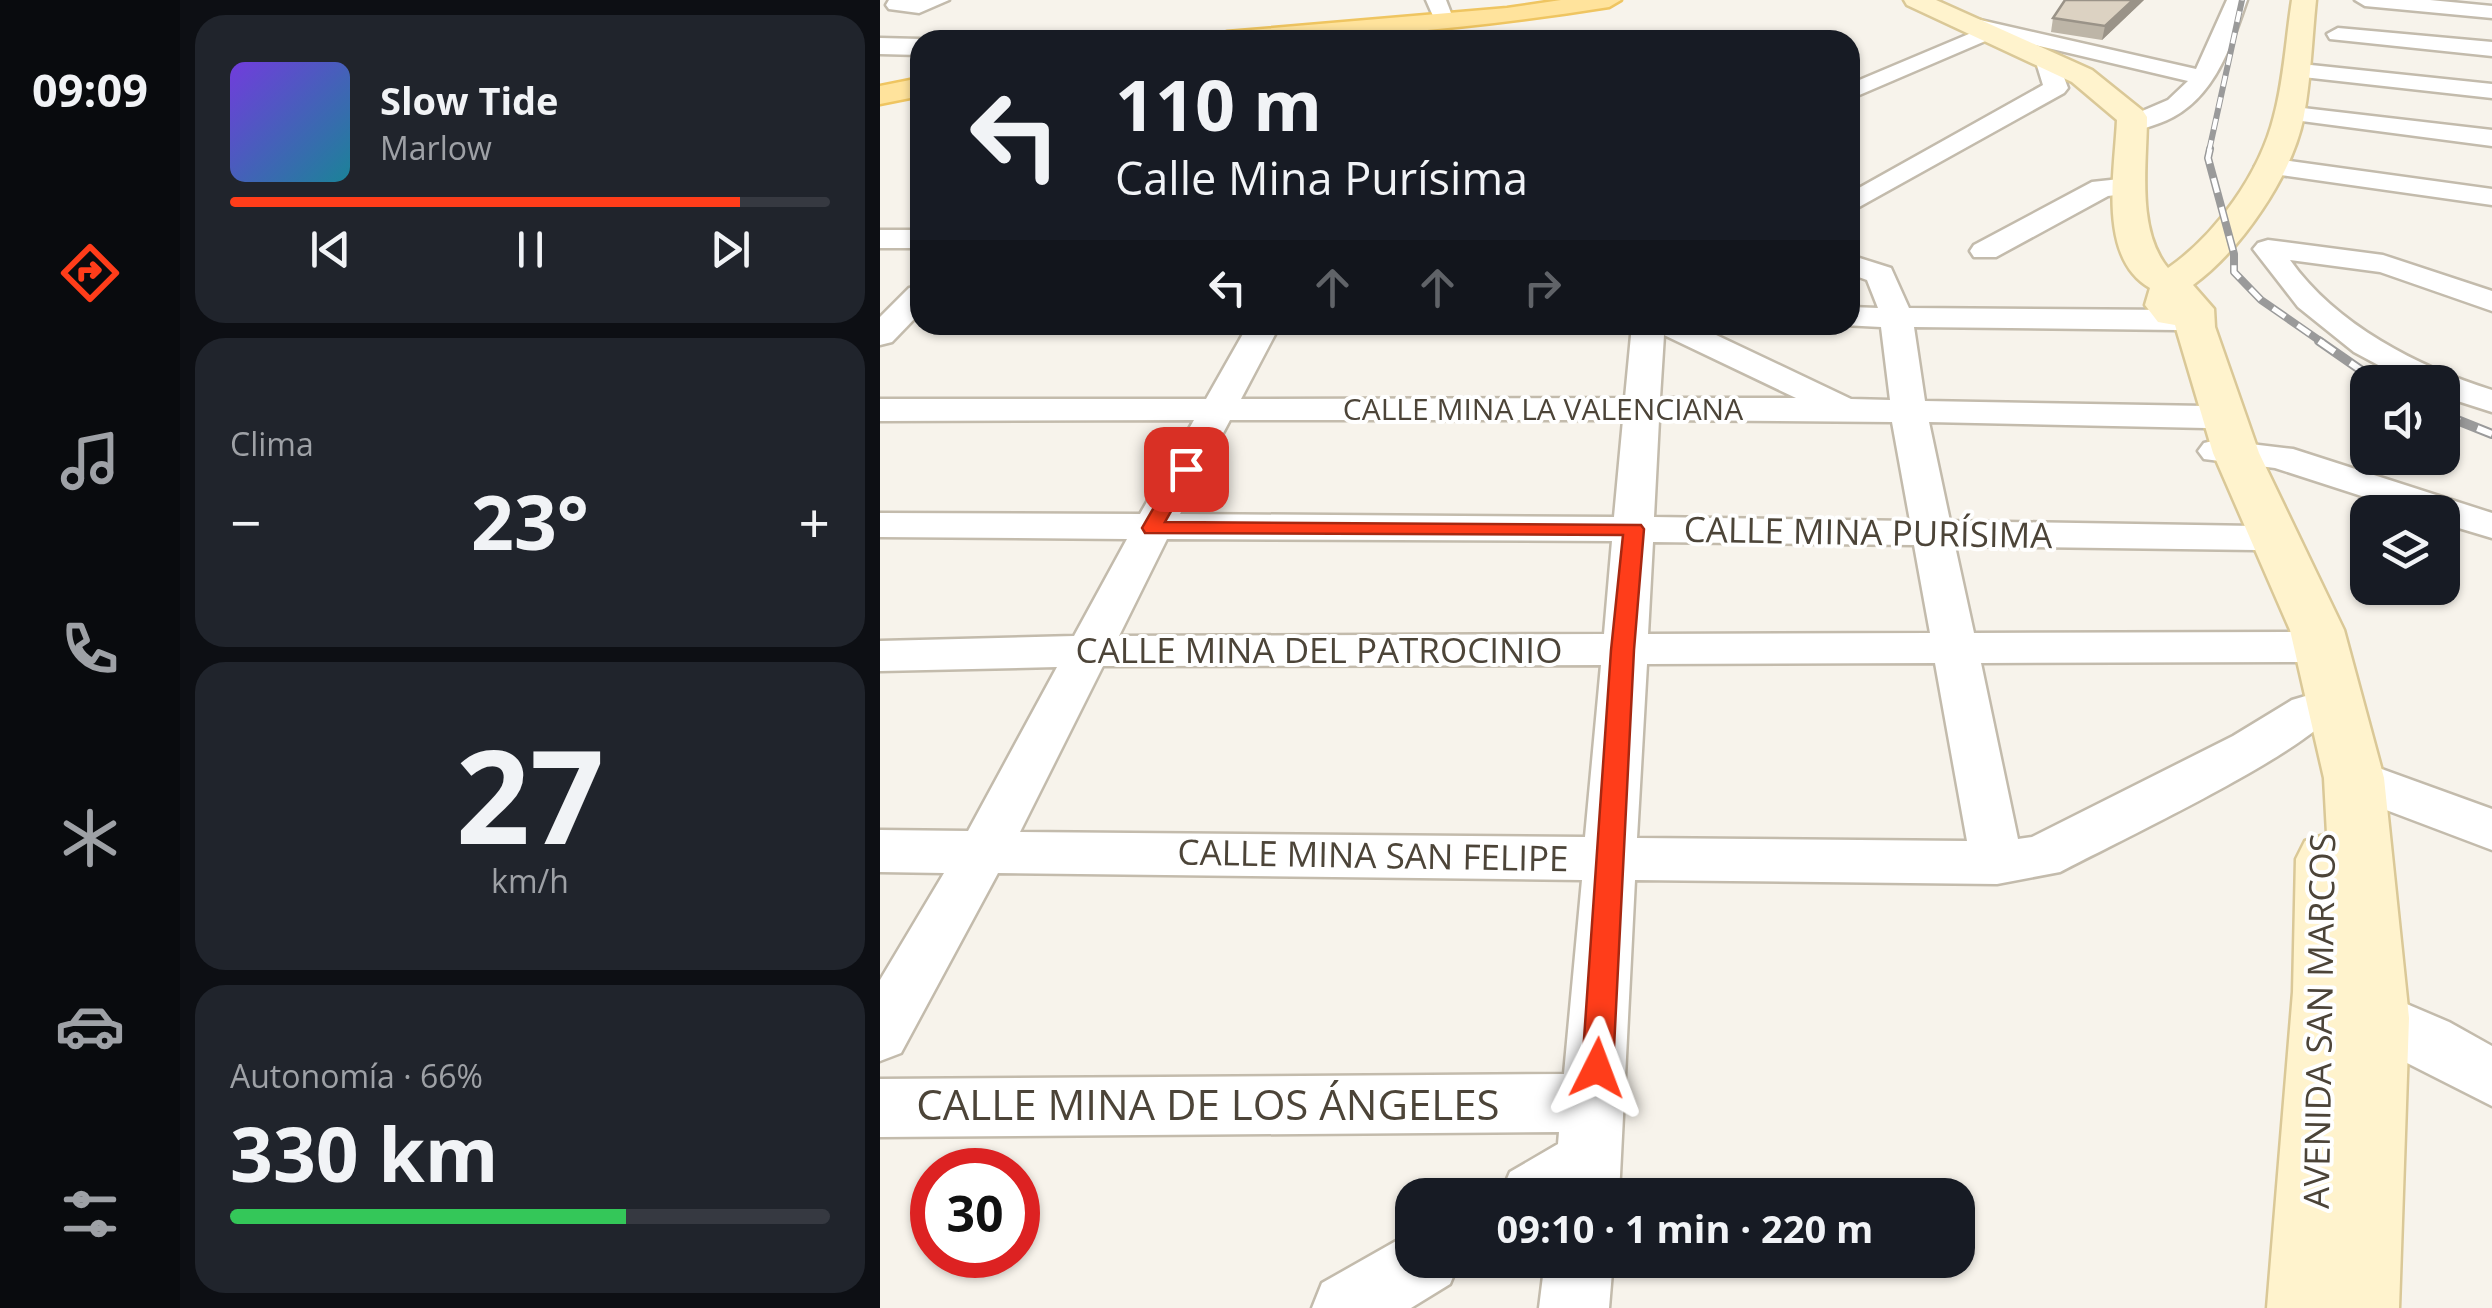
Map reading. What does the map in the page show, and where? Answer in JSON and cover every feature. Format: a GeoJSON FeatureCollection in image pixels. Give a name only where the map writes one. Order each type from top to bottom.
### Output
{"type":"FeatureCollection","features":[{"type":"Feature","properties":{"kind":"main road"},"geometry":{"type":"LineString","coordinates":[[1916,0],[1988,34],[2051,73],[2095,86],[2120,104],[2135,124]]}},
{"type":"Feature","properties":{"kind":"main road"},"geometry":{"type":"LineString","coordinates":[[2180,304],[2249,240],[2289,116],[2304,0]]}},
{"type":"Feature","properties":{"kind":"main road"},"geometry":{"type":"LineString","coordinates":[[2274,167],[2303,115],[2316,0]]}},
{"type":"Feature","properties":{"kind":"main road"},"geometry":{"type":"LineString","coordinates":[[1300,30],[1440,11],[1539,12],[1617,4]]}},
{"type":"Feature","properties":{"kind":"main road"},"geometry":{"type":"LineString","coordinates":[[1464,30],[1552,20],[1617,4]]}},
{"type":"Feature","properties":{"kind":"main road"},"geometry":{"type":"LineString","coordinates":[[880,83],[910,77]]}},
{"type":"Feature","properties":{"kind":"main road"},"geometry":{"type":"LineString","coordinates":[[880,95],[910,88]]}},
{"type":"Feature","properties":{"kind":"main road","name":"AVENIDA SAN MARCOS"},"geometry":{"type":"LineString","coordinates":[[2135,124],[2129,186],[2130,215],[2139,252],[2194,327],[2220,440],[2299,647],[2310,712],[2350,1005],[2310,1308]]}},
{"type":"Feature","properties":{"kind":"main road","name":"AVENIDA SAN MARCOS"},"geometry":{"type":"LineString","coordinates":[[2220,440],[2317,630],[2354,778],[2350,1005],[2356,1308]]}},
{"type":"Feature","properties":{"kind":"street"},"geometry":{"type":"LineString","coordinates":[[893,8],[940,0]]}},
{"type":"Feature","properties":{"kind":"street"},"geometry":{"type":"LineString","coordinates":[[2135,124],[2164,117],[2204,78],[2236,0]]}},
{"type":"Feature","properties":{"kind":"street"},"geometry":{"type":"LineString","coordinates":[[2365,0],[2492,12]]}},
{"type":"Feature","properties":{"kind":"street"},"geometry":{"type":"LineString","coordinates":[[1958,21],[2204,78]]}},
{"type":"Feature","properties":{"kind":"street"},"geometry":{"type":"LineString","coordinates":[[1860,88],[1988,34]]}},
{"type":"Feature","properties":{"kind":"street"},"geometry":{"type":"LineString","coordinates":[[2338,34],[2492,48]]}},
{"type":"Feature","properties":{"kind":"street"},"geometry":{"type":"LineString","coordinates":[[880,46],[910,47]]}},
{"type":"Feature","properties":{"kind":"street"},"geometry":{"type":"LineString","coordinates":[[2310,72],[2492,90]]}},
{"type":"Feature","properties":{"kind":"street"},"geometry":{"type":"LineString","coordinates":[[1860,197],[2051,73]]}},
{"type":"Feature","properties":{"kind":"street"},"geometry":{"type":"LineString","coordinates":[[2303,115],[2492,138]]}},
{"type":"Feature","properties":{"kind":"street"},"geometry":{"type":"LineString","coordinates":[[2274,167],[2485,198]]}},
{"type":"Feature","properties":{"kind":"street"},"geometry":{"type":"LineString","coordinates":[[1984,251],[2102,188],[2129,186]]}},
{"type":"Feature","properties":{"kind":"street"},"geometry":{"type":"LineString","coordinates":[[880,239],[910,239]]}},
{"type":"Feature","properties":{"kind":"street"},"geometry":{"type":"LineString","coordinates":[[2492,302],[2398,266],[2348,254],[2268,249],[2285,275],[2315,305],[2372,348],[2472,396],[2492,401]]}},
{"type":"Feature","properties":{"kind":"street"},"geometry":{"type":"LineString","coordinates":[[1860,267],[1880,274],[1896,314],[1909,414],[1958,648],[1997,863]]}},
{"type":"Feature","properties":{"kind":"street"},"geometry":{"type":"LineString","coordinates":[[1860,316],[2180,304]]}},
{"type":"Feature","properties":{"kind":"street"},"geometry":{"type":"LineString","coordinates":[[880,1034],[985,849],[1152,528],[1259,335]]}},
{"type":"Feature","properties":{"kind":"street"},"geometry":{"type":"LineString","coordinates":[[1556,1178],[1590,1153],[1622,650],[1647,335]]}},
{"type":"Feature","properties":{"kind":"street"},"geometry":{"type":"LineString","coordinates":[[1690,335],[1852,411]]}},
{"type":"Feature","properties":{"kind":"street","name":"CALLE MINA LA VALENCIANA"},"geometry":{"type":"LineString","coordinates":[[880,410],[1909,414],[2220,440],[2492,526]]}},
{"type":"Feature","properties":{"kind":"street","name":"CALLE MINA PURÍSIMA"},"geometry":{"type":"LineString","coordinates":[[880,526],[1634,529],[2255,538]]}},
{"type":"Feature","properties":{"kind":"street","name":"CALLE MINA DEL PATROCINIO"},"geometry":{"type":"LineString","coordinates":[[880,656],[1088,651],[2299,647]]}},
{"type":"Feature","properties":{"kind":"street","name":"CALLE MINA SAN FELIPE"},"geometry":{"type":"LineString","coordinates":[[880,851],[985,849],[1997,863],[2040,857],[2250,749],[2310,712]]}},
{"type":"Feature","properties":{"kind":"street"},"geometry":{"type":"LineString","coordinates":[[2354,778],[2492,830]]}},
{"type":"Feature","properties":{"kind":"street"},"geometry":{"type":"LineString","coordinates":[[2350,1005],[2428,1041],[2492,1078]]}},
{"type":"Feature","properties":{"kind":"street","name":"CALLE MINA DE LOS ÁNGELES"},"geometry":{"type":"LineString","coordinates":[[880,1108],[1590,1153]]}},
{"type":"Feature","properties":{"kind":"street"},"geometry":{"type":"LineString","coordinates":[[1348,1308],[1397,1278]]}},
{"type":"Feature","properties":{"kind":"street"},"geometry":{"type":"LineString","coordinates":[[1574,1308],[1577,1278]]}},
{"type":"Feature","properties":{"kind":"building"},"geometry":{"type":"Polygon","coordinates":[[[2065,0],[2133,0],[2105,26],[2053,18],[2065,0]]]}},
{"type":"Feature","properties":{"kind":"railway"},"geometry":{"type":"LineString","coordinates":[[2209,151],[2242,0]]}},
{"type":"Feature","properties":{"kind":"railway"},"geometry":{"type":"LineString","coordinates":[[2210,149],[2208,158],[2234,254],[2234,272],[2261,300],[2323,343]]}},
{"type":"Feature","properties":{"kind":"railway"},"geometry":{"type":"LineString","coordinates":[[2319,341],[2354,365]]}},
{"type":"Feature","properties":{"kind":"railway"},"geometry":{"type":"LineString","coordinates":[[2460,421],[2492,434]]}},
{"type":"Feature","properties":{"kind":"route"},"geometry":{"type":"LineString","coordinates":[[1186,469],[1152,528],[1634,529],[1622,650],[1597,1068]]}}]}
